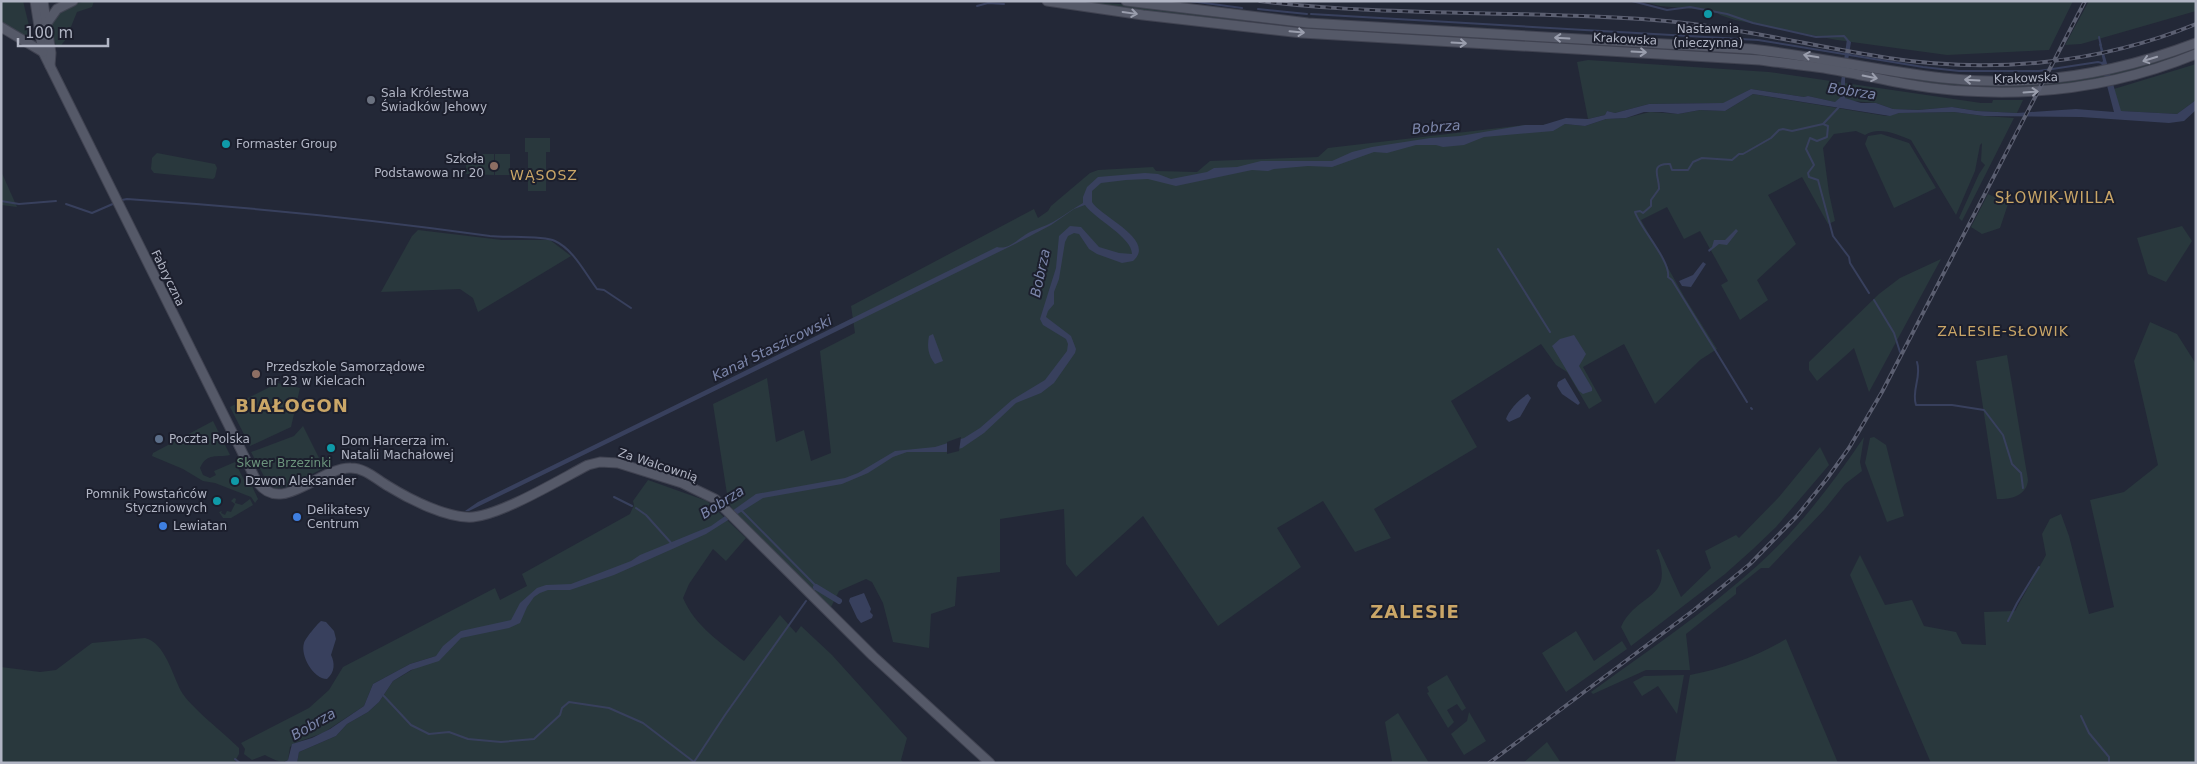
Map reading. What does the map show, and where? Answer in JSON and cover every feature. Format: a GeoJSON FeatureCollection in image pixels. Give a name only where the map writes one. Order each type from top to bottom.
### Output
{"type":"FeatureCollection","features":[{"type":"Feature","properties":{"kind":"main road","name":"Fabryczna"},"geometry":{"type":"LineString","coordinates":[[35,1],[43,52],[262,489],[270,494],[286,494],[338,469],[354,468]]}},
{"type":"Feature","properties":{"kind":"main road","name":"Fabryczna"},"geometry":{"type":"LineString","coordinates":[[43,1],[51,53],[50,66]]}},
{"type":"Feature","properties":{"kind":"main road"},"geometry":{"type":"LineString","coordinates":[[47,23],[57,9],[73,1]]}},
{"type":"Feature","properties":{"kind":"main road","name":"Krakowska"},"geometry":{"type":"LineString","coordinates":[[1047,1],[1143,15],[1302,33],[1760,60],[1822,68],[1913,85],[1966,92],[2034,92],[2104,83],[2173,64],[2196,54]]}},
{"type":"Feature","properties":{"kind":"main road","name":"Krakowska"},"geometry":{"type":"LineString","coordinates":[[1126,1],[1308,23],[1751,49],[1800,54],[1942,78],[1989,81],[2033,80],[2097,72],[2172,52],[2196,43]]}},
{"type":"Feature","properties":{"kind":"main road"},"geometry":{"type":"LineString","coordinates":[[1,27],[43,52]]}},
{"type":"Feature","properties":{"kind":"main road","name":"Za Walcownią"},"geometry":{"type":"LineString","coordinates":[[354,468],[364,471],[396,491],[445,513],[462,517],[492,512],[588,465],[604,462],[622,464],[674,480],[703,492],[720,503],[873,656],[990,763]]}},
{"type":"Feature","properties":{"kind":"green space"},"geometry":{"type":"Polygon","coordinates":[[[1,1],[23,1],[33,42],[1,23],[1,1]]]}},
{"type":"Feature","properties":{"kind":"green space"},"geometry":{"type":"Polygon","coordinates":[[[94,1],[92,7],[77,12],[66,39],[59,48],[54,42],[52,34],[52,17],[71,5],[94,1]]]}},
{"type":"Feature","properties":{"kind":"green space"},"geometry":{"type":"Polygon","coordinates":[[[1070,1],[1119,4],[1246,20],[1243,22],[1199,19],[1070,1]]]}},
{"type":"Feature","properties":{"kind":"green space"},"geometry":{"type":"Polygon","coordinates":[[[1641,1],[2073,1],[2049,50],[1947,55],[1837,40],[1735,20],[1720,15],[1715,11],[1660,6],[1641,1]]]}},
{"type":"Feature","properties":{"kind":"green space"},"geometry":{"type":"Polygon","coordinates":[[[2089,1],[2196,1],[2196,11],[2081,44],[2065,45],[2089,1]]]}},
{"type":"Feature","properties":{"kind":"green space"},"geometry":{"type":"Polygon","coordinates":[[[1310,26],[1755,52],[2022,84],[2196,47],[2196,51],[2150,67],[2077,84],[1996,90],[1934,85],[1830,66],[1306,29],[1310,29],[1310,26]]]}},
{"type":"Feature","properties":{"kind":"green space"},"geometry":{"type":"Polygon","coordinates":[[[1588,60],[1769,72],[1981,103],[1992,103],[1993,100],[2023,100],[2017,113],[1977,111],[1952,107],[1918,110],[1893,109],[1876,103],[1853,101],[1847,105],[1808,96],[1751,89],[1724,103],[1649,104],[1615,113],[1607,111],[1605,115],[1588,119],[1577,62],[1588,60]]]}},
{"type":"Feature","properties":{"kind":"green space"},"geometry":{"type":"Polygon","coordinates":[[[2196,64],[2196,100],[2177,114],[2120,111],[2114,89],[2196,64]]]}},
{"type":"Feature","properties":{"kind":"green space"},"geometry":{"type":"Polygon","coordinates":[[[1753,94],[1886,116],[1899,113],[1954,112],[2014,118],[1962,221],[1959,218],[1985,165],[1981,161],[1982,143],[1975,171],[1956,215],[1911,140],[1894,133],[1882,131],[1870,132],[1865,135],[1856,131],[1834,134],[1823,148],[1835,221],[1828,224],[1802,177],[1768,195],[1796,244],[1757,280],[1768,300],[1740,320],[1721,285],[1728,281],[1700,231],[1684,239],[1667,207],[1641,220],[1685,298],[1717,349],[1700,360],[1655,404],[1624,344],[1583,367],[1602,401],[1589,409],[1567,372],[1556,365],[1541,344],[1451,401],[1477,447],[1374,509],[1391,538],[1355,552],[1323,501],[1277,528],[1301,567],[1218,626],[1143,516],[1076,577],[1066,564],[1064,509],[1000,519],[1000,572],[957,577],[955,606],[931,614],[929,648],[893,642],[883,603],[872,582],[866,579],[839,591],[831,607],[738,516],[725,498],[727,494],[713,404],[767,378],[776,442],[804,430],[811,461],[831,453],[820,351],[855,333],[851,306],[1034,209],[1038,218],[1090,173],[1098,170],[1153,167],[1156,171],[1197,172],[1210,161],[1318,157],[1328,148],[1525,125],[1543,125],[1557,122],[1559,127],[1565,124],[1585,126],[1606,119],[1626,118],[1650,112],[1678,114],[1700,110],[1725,111],[1753,94]]]}},
{"type":"Feature","properties":{"kind":"green space"},"geometry":{"type":"Polygon","coordinates":[[[1881,134],[1909,143],[1936,188],[1894,208],[1865,144],[1868,136],[1881,134]]]}},
{"type":"Feature","properties":{"kind":"green space"},"geometry":{"type":"Polygon","coordinates":[[[525,138],[550,138],[550,152],[546,152],[546,191],[528,191],[528,152],[525,152],[525,138]]]}},
{"type":"Feature","properties":{"kind":"green space"},"geometry":{"type":"Polygon","coordinates":[[[157,153],[215,164],[217,168],[215,177],[213,179],[154,173],[151,169],[152,158],[157,153]]]}},
{"type":"Feature","properties":{"kind":"green space"},"geometry":{"type":"Polygon","coordinates":[[[466,154],[494,154],[494,175],[466,174],[466,154]]]}},
{"type":"Feature","properties":{"kind":"green space"},"geometry":{"type":"Polygon","coordinates":[[[495,154],[510,154],[510,175],[495,175],[495,154]]]}},
{"type":"Feature","properties":{"kind":"green space"},"geometry":{"type":"Polygon","coordinates":[[[1,171],[17,207],[1,205],[1,171]]]}},
{"type":"Feature","properties":{"kind":"green space"},"geometry":{"type":"Polygon","coordinates":[[[1988,194],[2008,204],[2000,228],[1982,234],[1971,227],[1988,194]]]}},
{"type":"Feature","properties":{"kind":"green space"},"geometry":{"type":"Polygon","coordinates":[[[2182,226],[2192,241],[2166,282],[2148,274],[2137,238],[2182,226]]]}},
{"type":"Feature","properties":{"kind":"green space"},"geometry":{"type":"Polygon","coordinates":[[[418,230],[502,240],[550,240],[571,256],[478,312],[473,298],[460,289],[381,292],[412,236],[418,230]]]}},
{"type":"Feature","properties":{"kind":"green space"},"geometry":{"type":"Polygon","coordinates":[[[1941,259],[1869,392],[1854,348],[1817,381],[1809,370],[1809,362],[1879,294],[1900,278],[1941,259]]]}},
{"type":"Feature","properties":{"kind":"green space"},"geometry":{"type":"Polygon","coordinates":[[[2150,322],[2177,334],[2196,364],[2196,763],[1931,763],[1850,575],[1860,555],[1885,605],[1912,600],[1924,626],[1956,632],[1962,644],[1986,645],[1984,612],[2015,611],[2046,555],[2042,534],[2050,519],[2061,514],[2069,536],[2089,614],[2114,607],[2090,500],[2124,492],[2158,465],[2134,361],[2150,322]]]}},
{"type":"Feature","properties":{"kind":"green space"},"geometry":{"type":"Polygon","coordinates":[[[2007,355],[2028,480],[2025,489],[2017,496],[2008,499],[1997,499],[1976,361],[2007,355]]]}},
{"type":"Feature","properties":{"kind":"green space"},"geometry":{"type":"Polygon","coordinates":[[[278,383],[300,388],[291,427],[250,446],[230,407],[278,383]]]}},
{"type":"Feature","properties":{"kind":"green space"},"geometry":{"type":"Polygon","coordinates":[[[213,421],[230,455],[213,457],[206,460],[200,468],[203,475],[210,478],[216,475],[214,471],[235,462],[247,486],[252,486],[258,499],[255,503],[251,497],[215,483],[203,481],[183,469],[152,456],[153,453],[213,421]]]}},
{"type":"Feature","properties":{"kind":"green space","name":"Skwer Brzezinki"},"geometry":{"type":"Polygon","coordinates":[[[303,426],[324,468],[286,487],[274,488],[267,482],[251,452],[294,436],[303,426]]]}},
{"type":"Feature","properties":{"kind":"green space"},"geometry":{"type":"Polygon","coordinates":[[[1864,437],[1860,462],[1862,471],[1845,484],[1824,510],[1769,568],[1761,568],[1736,588],[1736,594],[1686,634],[1690,670],[1646,670],[1593,694],[1591,692],[1697,615],[1773,551],[1815,504],[1864,437]]]}},
{"type":"Feature","properties":{"kind":"green space"},"geometry":{"type":"Polygon","coordinates":[[[1874,437],[1886,445],[1904,516],[1887,522],[1865,463],[1870,438],[1874,437]]]}},
{"type":"Feature","properties":{"kind":"green space"},"geometry":{"type":"Polygon","coordinates":[[[1820,447],[1829,465],[1776,527],[1725,574],[1631,646],[1621,627],[1636,607],[1658,588],[1661,579],[1661,567],[1656,550],[1659,549],[1681,597],[1711,568],[1705,551],[1736,535],[1739,538],[1779,497],[1820,447]]]}},
{"type":"Feature","properties":{"kind":"green space"},"geometry":{"type":"Polygon","coordinates":[[[648,480],[707,501],[746,538],[726,561],[713,549],[689,584],[683,598],[694,617],[718,641],[744,661],[780,615],[796,633],[801,626],[832,655],[907,738],[901,760],[904,763],[297,763],[299,752],[336,736],[347,724],[368,712],[379,702],[393,681],[436,656],[410,664],[373,684],[364,706],[323,733],[295,743],[290,747],[288,760],[279,761],[265,755],[252,760],[244,754],[245,749],[241,743],[309,708],[329,690],[343,667],[495,588],[500,600],[527,586],[522,574],[630,514],[634,505],[633,501],[648,480]]]}},
{"type":"Feature","properties":{"kind":"green space"},"geometry":{"type":"Polygon","coordinates":[[[234,498],[236,499],[235,503],[242,505],[250,499],[253,505],[231,518],[223,518],[219,512],[222,511],[221,513],[225,515],[227,511],[231,512],[235,504],[231,501],[234,498]]]}},
{"type":"Feature","properties":{"kind":"green space"},"geometry":{"type":"Polygon","coordinates":[[[1576,631],[1594,661],[1622,641],[1627,649],[1566,692],[1542,653],[1576,631]]]}},
{"type":"Feature","properties":{"kind":"green space"},"geometry":{"type":"Polygon","coordinates":[[[145,638],[152,641],[163,652],[185,697],[239,748],[239,754],[234,763],[1,763],[1,667],[40,672],[56,670],[92,643],[145,638]]]}},
{"type":"Feature","properties":{"kind":"green space"},"geometry":{"type":"Polygon","coordinates":[[[1786,639],[1838,763],[1675,763],[1690,675],[1740,661],[1786,639]]]}},
{"type":"Feature","properties":{"kind":"green space"},"geometry":{"type":"Polygon","coordinates":[[[1447,675],[1466,708],[1462,711],[1457,704],[1447,710],[1454,722],[1448,728],[1427,693],[1429,692],[1427,687],[1447,675]]]}},
{"type":"Feature","properties":{"kind":"green space"},"geometry":{"type":"Polygon","coordinates":[[[1684,675],[1677,714],[1658,686],[1642,696],[1633,682],[1644,676],[1684,675]]]}},
{"type":"Feature","properties":{"kind":"green space"},"geometry":{"type":"Polygon","coordinates":[[[1469,712],[1486,741],[1464,755],[1451,734],[1467,721],[1469,712]]]}},
{"type":"Feature","properties":{"kind":"green space"},"geometry":{"type":"Polygon","coordinates":[[[1398,713],[1429,763],[1390,763],[1392,761],[1385,722],[1398,713]]]}},
{"type":"Feature","properties":{"kind":"green space"},"geometry":{"type":"Polygon","coordinates":[[[1547,742],[1561,763],[1523,763],[1547,742]]]}},
{"type":"Feature","properties":{"kind":"water"},"geometry":{"type":"Polygon","coordinates":[[[1847,39],[1851,42],[1845,79],[1845,98],[1861,103],[1876,103],[1893,109],[1918,110],[1952,107],[1977,111],[2017,113],[2076,109],[2114,112],[2101,63],[2103,61],[2099,44],[2101,43],[2121,111],[2177,114],[2196,100],[2196,110],[2184,121],[2169,123],[2081,117],[1984,116],[1954,112],[1899,113],[1890,116],[1753,94],[1725,111],[1700,110],[1678,114],[1644,112],[1626,118],[1606,119],[1585,126],[1565,124],[1553,131],[1484,137],[1464,145],[1443,147],[1416,145],[1387,153],[1374,152],[1332,167],[1308,166],[1268,171],[1252,170],[1176,186],[1148,179],[1101,183],[1092,191],[1092,202],[1133,237],[1138,245],[1138,253],[1133,261],[1122,263],[1089,249],[1079,234],[1074,233],[1068,236],[1065,242],[1059,279],[1054,292],[1054,304],[1046,317],[1071,336],[1076,349],[1054,383],[1041,393],[1016,403],[984,433],[962,448],[946,452],[907,452],[893,457],[868,473],[842,484],[763,498],[706,534],[614,575],[570,590],[548,590],[540,593],[534,597],[527,607],[520,623],[509,628],[461,638],[439,661],[411,670],[393,681],[379,702],[368,712],[347,724],[336,736],[299,752],[297,763],[283,763],[288,760],[292,744],[312,738],[330,729],[364,706],[373,684],[410,664],[436,656],[443,646],[461,631],[511,620],[520,603],[537,588],[546,585],[571,584],[631,561],[640,555],[711,526],[756,494],[845,478],[858,473],[895,451],[935,447],[964,438],[980,428],[1012,400],[1045,380],[1067,351],[1068,344],[1066,339],[1043,325],[1040,319],[1056,268],[1059,236],[1070,226],[1081,227],[1099,247],[1119,253],[1132,254],[1126,241],[1085,205],[1074,209],[1051,225],[1015,244],[469,511],[465,511],[478,502],[997,247],[1001,248],[1012,244],[1027,233],[1053,222],[1083,203],[1087,187],[1098,177],[1145,173],[1158,174],[1171,179],[1207,172],[1214,168],[1237,167],[1261,161],[1332,161],[1352,152],[1372,147],[1430,138],[1460,136],[1525,125],[1543,125],[1566,118],[1588,119],[1605,115],[1607,111],[1615,113],[1649,104],[1723,103],[1751,89],[1808,96],[1835,102],[1842,96],[1841,82],[1847,39]]]}},
{"type":"Feature","properties":{"kind":"water"},"geometry":{"type":"Polygon","coordinates":[[[1736,229],[1738,231],[1727,245],[1719,244],[1709,252],[1708,250],[1712,247],[1714,240],[1725,240],[1736,229]]]}},
{"type":"Feature","properties":{"kind":"water"},"geometry":{"type":"Polygon","coordinates":[[[1703,262],[1706,264],[1691,287],[1682,286],[1679,281],[1693,275],[1703,262]]]}},
{"type":"Feature","properties":{"kind":"water"},"geometry":{"type":"Polygon","coordinates":[[[933,334],[943,361],[935,364],[929,354],[928,347],[929,336],[933,334]]]}},
{"type":"Feature","properties":{"kind":"water"},"geometry":{"type":"Polygon","coordinates":[[[1574,335],[1586,354],[1579,366],[1592,388],[1592,391],[1583,394],[1579,391],[1552,346],[1560,339],[1574,335]]]}},
{"type":"Feature","properties":{"kind":"water"},"geometry":{"type":"Polygon","coordinates":[[[1565,378],[1580,403],[1578,405],[1562,394],[1557,386],[1558,382],[1565,378]]]}},
{"type":"Feature","properties":{"kind":"water"},"geometry":{"type":"Polygon","coordinates":[[[1528,394],[1531,398],[1520,417],[1509,422],[1506,419],[1509,412],[1528,394]]]}},
{"type":"Feature","properties":{"kind":"water"},"geometry":{"type":"Polygon","coordinates":[[[864,593],[871,609],[870,612],[873,615],[872,618],[861,623],[849,601],[850,598],[864,593]]]}},
{"type":"Feature","properties":{"kind":"water"},"geometry":{"type":"Polygon","coordinates":[[[321,621],[326,622],[334,631],[336,639],[331,655],[334,664],[333,670],[327,679],[317,675],[309,666],[303,648],[307,638],[321,621]]]}},
{"type":"Feature","properties":{"kind":"pier"},"geometry":{"type":"Polygon","coordinates":[[[961,437],[959,451],[947,454],[947,442],[961,437]]]}},
{"type":"Feature","properties":{"kind":"waterway"},"geometry":{"type":"LineString","coordinates":[[1190,1],[1242,8]]}},
{"type":"Feature","properties":{"kind":"waterway"},"geometry":{"type":"LineString","coordinates":[[1632,1],[1667,10],[1690,7],[1727,14],[1753,23],[1816,37],[1844,36],[1849,42]]}},
{"type":"Feature","properties":{"kind":"waterway"},"geometry":{"type":"LineString","coordinates":[[977,6],[988,3],[1004,4]]}},
{"type":"Feature","properties":{"kind":"waterway"},"geometry":{"type":"LineString","coordinates":[[1258,9],[1307,14]]}},
{"type":"Feature","properties":{"kind":"waterway"},"geometry":{"type":"LineString","coordinates":[[1311,14],[1758,40],[1923,67],[1959,71],[2039,71],[2102,63]]}},
{"type":"Feature","properties":{"kind":"waterway"},"geometry":{"type":"LineString","coordinates":[[2099,37],[2101,46]]}},
{"type":"Feature","properties":{"kind":"waterway"},"geometry":{"type":"LineString","coordinates":[[1840,106],[1823,124],[1828,126],[1827,137],[1817,141],[1810,138],[1806,149],[1814,165],[1808,173],[1809,177],[1818,180],[1833,236],[1849,257],[1850,263],[1869,293]]}},
{"type":"Feature","properties":{"kind":"waterway"},"geometry":{"type":"LineString","coordinates":[[1747,402],[1672,280],[1668,277],[1665,262],[1635,212],[1640,211],[1643,213],[1651,206],[1651,200],[1659,189],[1657,169],[1663,164],[1670,164],[1672,170],[1688,170],[1693,162],[1702,158],[1732,160],[1739,154],[1743,154],[1771,138],[1779,130],[1792,131],[1823,124]]}},
{"type":"Feature","properties":{"kind":"waterway"},"geometry":{"type":"LineString","coordinates":[[122,200],[263,210],[400,224],[490,236],[549,239],[567,250],[597,289],[604,290],[631,308]]}},
{"type":"Feature","properties":{"kind":"waterway"},"geometry":{"type":"LineString","coordinates":[[1,201],[19,204],[56,201]]}},
{"type":"Feature","properties":{"kind":"waterway"},"geometry":{"type":"LineString","coordinates":[[66,204],[92,213],[115,203]]}},
{"type":"Feature","properties":{"kind":"waterway"},"geometry":{"type":"LineString","coordinates":[[1498,249],[1550,332]]}},
{"type":"Feature","properties":{"kind":"waterway"},"geometry":{"type":"LineString","coordinates":[[1874,300],[1894,333],[1900,352]]}},
{"type":"Feature","properties":{"kind":"waterway"},"geometry":{"type":"LineString","coordinates":[[1917,362],[1916,405],[1952,405],[1984,410],[2003,435],[2012,464],[2021,473],[2023,488]]}},
{"type":"Feature","properties":{"kind":"waterway"},"geometry":{"type":"LineString","coordinates":[[614,497],[632,506]]}},
{"type":"Feature","properties":{"kind":"waterway"},"geometry":{"type":"LineString","coordinates":[[636,508],[646,515],[673,545]]}},
{"type":"Feature","properties":{"kind":"waterway"},"geometry":{"type":"LineString","coordinates":[[741,510],[817,587],[814,590]]}},
{"type":"Feature","properties":{"kind":"waterway"},"geometry":{"type":"LineString","coordinates":[[2008,621],[2039,567]]}},
{"type":"Feature","properties":{"kind":"waterway"},"geometry":{"type":"LineString","coordinates":[[816,587],[839,601]]}},
{"type":"Feature","properties":{"kind":"waterway"},"geometry":{"type":"LineString","coordinates":[[382,694],[411,725],[429,734],[449,732],[468,739],[501,742],[534,739],[560,715],[562,708],[569,702],[609,708],[643,723],[694,762],[806,601]]}},
{"type":"Feature","properties":{"kind":"waterway"},"geometry":{"type":"LineString","coordinates":[[2081,716],[2089,733],[2109,757],[2109,763]]}},
{"type":"Feature","properties":{"kind":"waterway"},"geometry":{"type":"LineString","coordinates":[[235,759],[240,763]]}},
{"type":"Feature","properties":{"kind":"railway"},"geometry":{"type":"LineString","coordinates":[[1260,1],[1358,9],[1654,20],[1742,31],[1888,58],[1966,65],[2006,65],[2083,57],[2159,38],[2196,24]]}},
{"type":"Feature","properties":{"kind":"railway"},"geometry":{"type":"LineString","coordinates":[[1489,763],[1694,610],[1750,564],[1797,516],[1826,480],[1849,448],[1882,392],[2085,1]]}},
{"type":"Feature","properties":{"kind":"place","name":"Nastawnia (nieczynna)"},"geometry":{"type":"Point","coordinates":[1708,14]}},
{"type":"Feature","properties":{"kind":"place","name":"Sala Królestwa Świadków Jehowy"},"geometry":{"type":"Point","coordinates":[371,100]}},
{"type":"Feature","properties":{"kind":"place","name":"Formaster Group"},"geometry":{"type":"Point","coordinates":[226,144]}},
{"type":"Feature","properties":{"kind":"place","name":"Szkoła Podstawowa nr 20"},"geometry":{"type":"Point","coordinates":[494,166]}},
{"type":"Feature","properties":{"kind":"place","name":"Przedszkole Samorządowe nr 23 w Kielcach"},"geometry":{"type":"Point","coordinates":[256,374]}},
{"type":"Feature","properties":{"kind":"place","name":"Poczta Polska"},"geometry":{"type":"Point","coordinates":[159,439]}},
{"type":"Feature","properties":{"kind":"place","name":"Dom Harcerza im. Natalii Machałowej"},"geometry":{"type":"Point","coordinates":[331,448]}},
{"type":"Feature","properties":{"kind":"place","name":"Dzwon Aleksander"},"geometry":{"type":"Point","coordinates":[235,481]}},
{"type":"Feature","properties":{"kind":"place","name":"Pomnik Powstańców Styczniowych"},"geometry":{"type":"Point","coordinates":[217,501]}},
{"type":"Feature","properties":{"kind":"place","name":"Delikatesy Centrum"},"geometry":{"type":"Point","coordinates":[297,517]}},
{"type":"Feature","properties":{"kind":"place","name":"Lewiatan"},"geometry":{"type":"Point","coordinates":[163,526]}},
{"type":"Feature","properties":{"kind":"district","name":"WĄSOSZ"},"geometry":{"type":"Point","coordinates":[544,175]}},
{"type":"Feature","properties":{"kind":"district","name":"SŁOWIK-WILLA"},"geometry":{"type":"Point","coordinates":[2055,198]}},
{"type":"Feature","properties":{"kind":"district","name":"ZALESIE-SŁOWIK"},"geometry":{"type":"Point","coordinates":[2003,331]}},
{"type":"Feature","properties":{"kind":"district","name":"BIAŁOGON"},"geometry":{"type":"Point","coordinates":[292,406]}},
{"type":"Feature","properties":{"kind":"district","name":"ZALESIE"},"geometry":{"type":"Point","coordinates":[1415,612]}},
{"type":"Feature","properties":{"kind":"water label","name":"Bobrza"},"geometry":{"type":"Point","coordinates":[1852,91]}},
{"type":"Feature","properties":{"kind":"water label","name":"Bobrza"},"geometry":{"type":"Point","coordinates":[1436,127]}},
{"type":"Feature","properties":{"kind":"water label","name":"Bobrza"},"geometry":{"type":"Point","coordinates":[1040,273]}},
{"type":"Feature","properties":{"kind":"water label","name":"Kanał Staszicowski"},"geometry":{"type":"Point","coordinates":[772,348]}},
{"type":"Feature","properties":{"kind":"water label","name":"Bobrza"},"geometry":{"type":"Point","coordinates":[722,502]}},
{"type":"Feature","properties":{"kind":"water label","name":"Bobrza"},"geometry":{"type":"Point","coordinates":[313,724]}}]}
